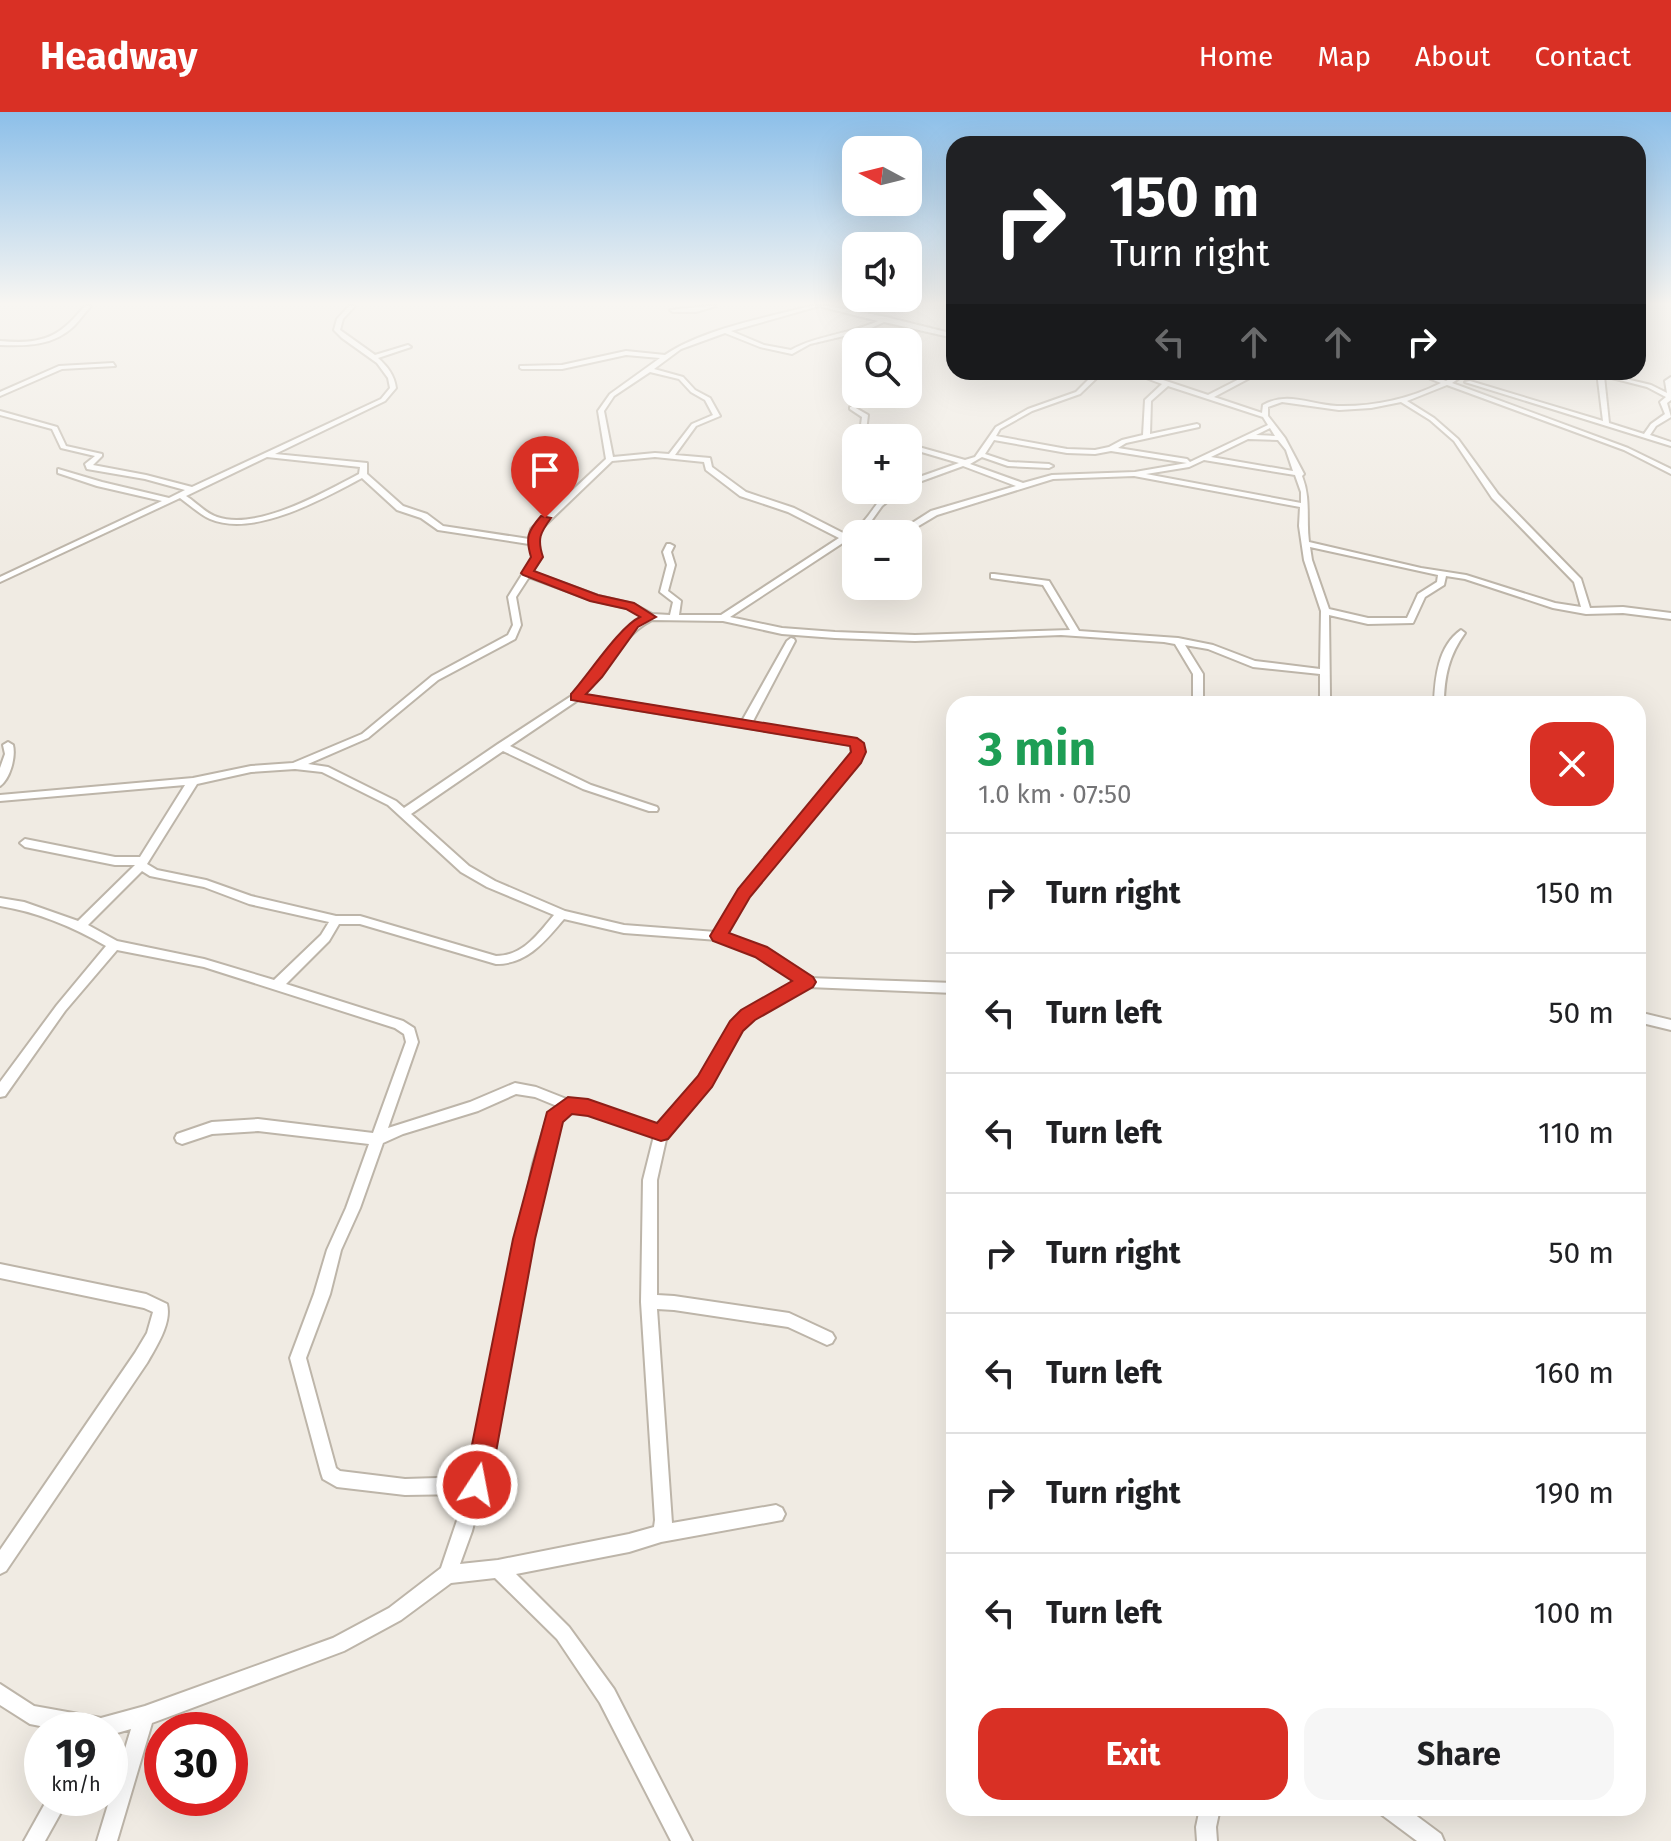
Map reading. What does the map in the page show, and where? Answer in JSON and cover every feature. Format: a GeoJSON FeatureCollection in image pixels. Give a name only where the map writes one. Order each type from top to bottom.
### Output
{"type":"FeatureCollection","features":[{"type":"Feature","properties":{"kind":"street"},"geometry":{"type":"LineString","coordinates":[[1,579],[386,397],[393,387]]}},
{"type":"Feature","properties":{"kind":"street"},"geometry":{"type":"LineString","coordinates":[[610,459],[601,411],[612,395],[625,387]]}},
{"type":"Feature","properties":{"kind":"street"},"geometry":{"type":"LineString","coordinates":[[671,456],[694,425],[717,416],[708,399],[689,387]]}},
{"type":"Feature","properties":{"kind":"street"},"geometry":{"type":"LineString","coordinates":[[922,479],[982,455],[998,428],[1019,415],[1078,393],[1085,387]]}},
{"type":"Feature","properties":{"kind":"street"},"geometry":{"type":"LineString","coordinates":[[1146,437],[1148,400],[1163,387]]}},
{"type":"Feature","properties":{"kind":"street"},"geometry":{"type":"LineString","coordinates":[[1176,387],[1265,416],[1282,438],[1300,474],[1306,544],[1325,611],[1327,696]]}},
{"type":"Feature","properties":{"kind":"street"},"geometry":{"type":"LineString","coordinates":[[1211,396],[1229,387]]}},
{"type":"Feature","properties":{"kind":"street"},"geometry":{"type":"LineString","coordinates":[[1238,405],[1265,406],[1275,400],[1336,408],[1402,400],[1436,387]]}},
{"type":"Feature","properties":{"kind":"street"},"geometry":{"type":"LineString","coordinates":[[1460,387],[1640,454],[1671,472]]}},
{"type":"Feature","properties":{"kind":"street"},"geometry":{"type":"LineString","coordinates":[[1494,387],[1671,444]]}},
{"type":"Feature","properties":{"kind":"street"},"geometry":{"type":"LineString","coordinates":[[1602,387],[1606,422]]}},
{"type":"Feature","properties":{"kind":"street"},"geometry":{"type":"LineString","coordinates":[[1647,435],[1653,425],[1669,415],[1663,404],[1671,397],[1650,387]]}},
{"type":"Feature","properties":{"kind":"street"},"geometry":{"type":"LineString","coordinates":[[1402,400],[1432,419],[1456,440],[1495,496],[1578,581],[1586,611]]}},
{"type":"Feature","properties":{"kind":"street"},"geometry":{"type":"LineString","coordinates":[[1265,406],[1265,416]]}},
{"type":"Feature","properties":{"kind":"street"},"geometry":{"type":"LineString","coordinates":[[852,408],[866,416],[864,424]]}},
{"type":"Feature","properties":{"kind":"street"},"geometry":{"type":"LineString","coordinates":[[1542,418],[1556,409]]}},
{"type":"Feature","properties":{"kind":"street"},"geometry":{"type":"LineString","coordinates":[[0,413],[55,428],[63,447],[100,455],[89,464],[90,467],[190,489]]}},
{"type":"Feature","properties":{"kind":"street"},"geometry":{"type":"LineString","coordinates":[[922,520],[934,513],[1052,477],[1134,474],[1198,460],[1272,425]]}},
{"type":"Feature","properties":{"kind":"street"},"geometry":{"type":"LineString","coordinates":[[1111,449],[1124,441],[1197,426]]}},
{"type":"Feature","properties":{"kind":"street"},"geometry":{"type":"LineString","coordinates":[[991,437],[1067,451],[1111,449],[1300,474]]}},
{"type":"Feature","properties":{"kind":"street"},"geometry":{"type":"LineString","coordinates":[[1244,437],[1282,438]]}},
{"type":"Feature","properties":{"kind":"street"},"geometry":{"type":"LineString","coordinates":[[922,450],[1022,485]]}},
{"type":"Feature","properties":{"kind":"street"},"geometry":{"type":"LineString","coordinates":[[1012,482],[1049,466],[1067,451]]}},
{"type":"Feature","properties":{"kind":"street"},"geometry":{"type":"LineString","coordinates":[[179,495],[212,517],[252,522],[280,514],[363,475],[366,467],[264,455]]}},
{"type":"Feature","properties":{"kind":"street"},"geometry":{"type":"LineString","coordinates":[[295,766],[365,736],[435,678],[512,637],[517,625],[512,597],[537,557],[532,542],[537,526],[610,459],[641,455],[707,460],[711,470],[743,494],[842,532]]}},
{"type":"Feature","properties":{"kind":"street"},"geometry":{"type":"LineString","coordinates":[[982,455],[1008,464],[1049,466]]}},
{"type":"Feature","properties":{"kind":"street"},"geometry":{"type":"LineString","coordinates":[[61,471],[168,500]]}},
{"type":"Feature","properties":{"kind":"street"},"geometry":{"type":"LineString","coordinates":[[1134,474],[1305,506]]}},
{"type":"Feature","properties":{"kind":"street"},"geometry":{"type":"LineString","coordinates":[[363,475],[400,508],[424,516],[441,528],[532,542]]}},
{"type":"Feature","properties":{"kind":"street"},"geometry":{"type":"LineString","coordinates":[[723,618],[842,540]]}},
{"type":"Feature","properties":{"kind":"street"},"geometry":{"type":"LineString","coordinates":[[1306,544],[1466,577],[1553,605],[1586,611],[1623,610],[1671,616]]}},
{"type":"Feature","properties":{"kind":"street"},"geometry":{"type":"LineString","coordinates":[[670,546],[667,552],[671,565],[664,592],[677,601],[674,617]]}},
{"type":"Feature","properties":{"kind":"street"},"geometry":{"type":"LineString","coordinates":[[527,573],[595,598],[630,606],[650,617]]}},
{"type":"Feature","properties":{"kind":"street"},"geometry":{"type":"LineString","coordinates":[[1325,611],[1368,621],[1404,623],[1415,615],[1421,596],[1441,583],[1442,574]]}},
{"type":"Feature","properties":{"kind":"street"},"geometry":{"type":"LineString","coordinates":[[994,576],[1046,583],[1076,633]]}},
{"type":"Feature","properties":{"kind":"street"},"geometry":{"type":"LineString","coordinates":[[405,813],[576,697],[633,625],[650,617],[723,618],[782,631],[835,635],[915,638],[1076,633],[1178,641],[1217,649],[1253,664],[1325,672]]}},
{"type":"Feature","properties":{"kind":"street"},"geometry":{"type":"LineString","coordinates":[[1439,696],[1439,673],[1451,645],[1461,633]]}},
{"type":"Feature","properties":{"kind":"street"},"geometry":{"type":"LineString","coordinates":[[744,724],[748,722],[791,641]]}},
{"type":"Feature","properties":{"kind":"street"},"geometry":{"type":"LineString","coordinates":[[1178,641],[1198,674],[1198,696]]}},
{"type":"Feature","properties":{"kind":"street"},"geometry":{"type":"LineString","coordinates":[[576,697],[857,743],[859,752],[856,760],[744,893],[719,936]]}},
{"type":"Feature","properties":{"kind":"street"},"geometry":{"type":"LineString","coordinates":[[0,783],[10,754],[8,745]]}},
{"type":"Feature","properties":{"kind":"street"},"geometry":{"type":"LineString","coordinates":[[501,746],[587,787],[653,809]]}},
{"type":"Feature","properties":{"kind":"street"},"geometry":{"type":"LineString","coordinates":[[1,799],[193,781],[251,769],[295,766],[324,769],[392,803],[465,869],[491,884],[562,914],[624,929],[719,936],[761,952],[806,982],[946,988]]}},
{"type":"Feature","properties":{"kind":"street"},"geometry":{"type":"LineString","coordinates":[[80,926],[142,863],[193,781]]}},
{"type":"Feature","properties":{"kind":"street"},"geometry":{"type":"LineString","coordinates":[[25,843],[115,861],[142,863],[154,873],[206,884],[249,900],[336,920],[360,920],[496,960],[521,956],[562,914]]}},
{"type":"Feature","properties":{"kind":"street"},"geometry":{"type":"LineString","coordinates":[[0,902],[24,906],[80,926],[114,945],[204,963],[278,984],[399,1024],[410,1031],[412,1042],[379,1139],[334,1250],[322,1294],[298,1358],[329,1473],[337,1479],[405,1487],[477,1485]]}},
{"type":"Feature","properties":{"kind":"street"},"geometry":{"type":"LineString","coordinates":[[278,984],[325,938],[336,920]]}},
{"type":"Feature","properties":{"kind":"street"},"geometry":{"type":"LineString","coordinates":[[0,1092],[61,1008],[114,945]]}},
{"type":"Feature","properties":{"kind":"street"},"geometry":{"type":"LineString","coordinates":[[661,1533],[664,1520],[649,1302],[650,1180],[661,1133],[705,1081],[736,1026],[748,1015],[806,982]]}},
{"type":"Feature","properties":{"kind":"street"},"geometry":{"type":"LineString","coordinates":[[1646,1019],[1671,1025]]}},
{"type":"Feature","properties":{"kind":"street"},"geometry":{"type":"LineString","coordinates":[[182,1138],[212,1128],[258,1125],[379,1139],[400,1129],[473,1107],[515,1088],[661,1133]]}},
{"type":"Feature","properties":{"kind":"street"},"geometry":{"type":"LineString","coordinates":[[156,1712],[338,1645],[395,1614],[448,1574],[462,1540],[477,1485],[524,1239],[549,1129],[554,1118],[568,1105]]}},
{"type":"Feature","properties":{"kind":"street"},"geometry":{"type":"LineString","coordinates":[[0,1271],[146,1301],[162,1309],[154,1336],[141,1358],[0,1565]]}},
{"type":"Feature","properties":{"kind":"street"},"geometry":{"type":"LineString","coordinates":[[649,1302],[789,1320],[827,1338]]}},
{"type":"Feature","properties":{"kind":"street"},"geometry":{"type":"LineString","coordinates":[[448,1574],[498,1569],[629,1543],[661,1533],[776,1514]]}},
{"type":"Feature","properties":{"kind":"street"},"geometry":{"type":"LineString","coordinates":[[498,1569],[563,1633],[607,1696],[682,1841]]}},
{"type":"Feature","properties":{"kind":"street"},"geometry":{"type":"LineString","coordinates":[[0,1693],[26,1712]]}},
{"type":"Feature","properties":{"kind":"street"},"geometry":{"type":"LineString","coordinates":[[107,1841],[144,1719]]}},
{"type":"Feature","properties":{"kind":"street"},"geometry":{"type":"LineString","coordinates":[[34,1841],[49,1816]]}},
{"type":"Feature","properties":{"kind":"street"},"geometry":{"type":"LineString","coordinates":[[1207,1841],[1208,1816]]}},
{"type":"Feature","properties":{"kind":"street"},"geometry":{"type":"LineString","coordinates":[[1400,1816],[1434,1841]]}},
{"type":"Feature","properties":{"kind":"route"},"geometry":{"type":"LineString","coordinates":[[477,1485],[524,1239],[554,1118],[568,1105],[588,1108],[630,1125],[661,1133],[705,1081],[736,1026],[748,1015],[806,982],[761,952],[719,936],[744,893],[856,760],[859,752],[857,743],[576,697],[633,625],[650,617],[630,606],[595,598],[527,573],[537,557],[532,542],[534,531],[545,518]]}}]}
